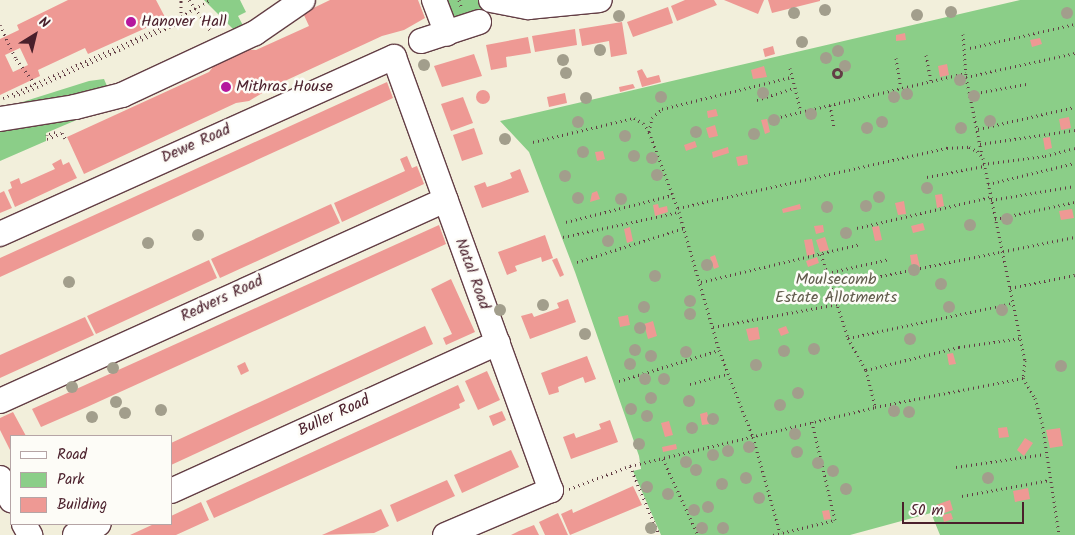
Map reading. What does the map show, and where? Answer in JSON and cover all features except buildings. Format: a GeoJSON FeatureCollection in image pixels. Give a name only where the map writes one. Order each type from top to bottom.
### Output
{"type":"FeatureCollection","features":[{"type":"Feature","properties":{"kind":"street"},"geometry":{"type":"LineString","coordinates":[[0,119],[75,107],[122,95],[255,33],[302,0]]}},
{"type":"Feature","properties":{"kind":"street"},"geometry":{"type":"LineString","coordinates":[[434,0],[446,34]]}},
{"type":"Feature","properties":{"kind":"street"},"geometry":{"type":"LineString","coordinates":[[491,0],[528,7],[600,0]]}},
{"type":"Feature","properties":{"kind":"street"},"geometry":{"type":"LineString","coordinates":[[421,42],[479,22]]}},
{"type":"Feature","properties":{"kind":"street","name":"Natal Road"},"geometry":{"type":"LineString","coordinates":[[394,57],[551,490]]}},
{"type":"Feature","properties":{"kind":"street","name":"Dewe Road"},"geometry":{"type":"LineString","coordinates":[[0,234],[394,57]]}},
{"type":"Feature","properties":{"kind":"street","name":"Redvers Road"},"geometry":{"type":"LineString","coordinates":[[0,401],[446,200]]}},
{"type":"Feature","properties":{"kind":"street","name":"Buller Road"},"geometry":{"type":"LineString","coordinates":[[172,491],[498,343]]}},
{"type":"Feature","properties":{"kind":"street"},"geometry":{"type":"LineString","coordinates":[[0,478],[10,498]]}},
{"type":"Feature","properties":{"kind":"street"},"geometry":{"type":"LineString","coordinates":[[445,535],[551,490]]}},
{"type":"Feature","properties":{"kind":"street"},"geometry":{"type":"LineString","coordinates":[[75,535],[98,525]]}},
{"type":"Feature","properties":{"kind":"path"},"geometry":{"type":"LineString","coordinates":[[0,26],[16,60],[37,87],[181,22],[181,0]]}},
{"type":"Feature","properties":{"kind":"path"},"geometry":{"type":"LineString","coordinates":[[189,0],[213,34]]}},
{"type":"Feature","properties":{"kind":"path"},"geometry":{"type":"LineString","coordinates":[[0,98],[164,26],[210,0]]}},
{"type":"Feature","properties":{"kind":"path"},"geometry":{"type":"LineString","coordinates":[[970,48],[1075,24]]}},
{"type":"Feature","properties":{"kind":"path"},"geometry":{"type":"LineString","coordinates":[[963,34],[966,75],[975,113],[994,219],[1025,360],[1023,378],[1039,410],[1059,535]]}},
{"type":"Feature","properties":{"kind":"path"},"geometry":{"type":"LineString","coordinates":[[771,119],[932,81],[1075,53]]}},
{"type":"Feature","properties":{"kind":"path"},"geometry":{"type":"LineString","coordinates":[[926,56],[932,81]]}},
{"type":"Feature","properties":{"kind":"path"},"geometry":{"type":"LineString","coordinates":[[896,58],[901,88]]}},
{"type":"Feature","properties":{"kind":"path"},"geometry":{"type":"LineString","coordinates":[[790,68],[800,112]]}},
{"type":"Feature","properties":{"kind":"path"},"geometry":{"type":"LineString","coordinates":[[649,132],[652,118],[662,109],[791,77]]}},
{"type":"Feature","properties":{"kind":"path"},"geometry":{"type":"LineString","coordinates":[[971,94],[1026,84]]}},
{"type":"Feature","properties":{"kind":"path"},"geometry":{"type":"LineString","coordinates":[[757,100],[794,88]]}},
{"type":"Feature","properties":{"kind":"path"},"geometry":{"type":"LineString","coordinates":[[830,105],[834,127]]}},
{"type":"Feature","properties":{"kind":"path"},"geometry":{"type":"LineString","coordinates":[[978,129],[1075,107]]}},
{"type":"Feature","properties":{"kind":"path"},"geometry":{"type":"LineString","coordinates":[[533,142],[634,118],[643,122],[649,132],[684,228],[707,300],[719,350],[753,437],[780,534]]}},
{"type":"Feature","properties":{"kind":"path"},"geometry":{"type":"LineString","coordinates":[[980,144],[1075,130]]}},
{"type":"Feature","properties":{"kind":"path"},"geometry":{"type":"LineString","coordinates":[[563,237],[947,148],[969,147],[983,158]]}},
{"type":"Feature","properties":{"kind":"path"},"geometry":{"type":"LineString","coordinates":[[927,177],[984,165],[1045,156],[1075,148]]}},
{"type":"Feature","properties":{"kind":"path"},"geometry":{"type":"LineString","coordinates":[[988,184],[1075,163]]}},
{"type":"Feature","properties":{"kind":"path"},"geometry":{"type":"LineString","coordinates":[[857,228],[991,199],[1075,186]]}},
{"type":"Feature","properties":{"kind":"path"},"geometry":{"type":"LineString","coordinates":[[566,222],[672,195]]}},
{"type":"Feature","properties":{"kind":"path"},"geometry":{"type":"LineString","coordinates":[[994,219],[1075,202]]}},
{"type":"Feature","properties":{"kind":"path"},"geometry":{"type":"LineString","coordinates":[[577,262],[684,228]]}},
{"type":"Feature","properties":{"kind":"path"},"geometry":{"type":"LineString","coordinates":[[866,279],[1075,238]]}},
{"type":"Feature","properties":{"kind":"path"},"geometry":{"type":"LineString","coordinates":[[701,282],[861,244]]}},
{"type":"Feature","properties":{"kind":"path"},"geometry":{"type":"LineString","coordinates":[[820,254],[848,338],[866,370],[875,407]]}},
{"type":"Feature","properties":{"kind":"path"},"geometry":{"type":"LineString","coordinates":[[827,273],[889,259]]}},
{"type":"Feature","properties":{"kind":"path"},"geometry":{"type":"LineString","coordinates":[[1010,288],[1075,275]]}},
{"type":"Feature","properties":{"kind":"path"},"geometry":{"type":"LineString","coordinates":[[848,338],[1012,303]]}},
{"type":"Feature","properties":{"kind":"path"},"geometry":{"type":"LineString","coordinates":[[713,327],[838,304]]}},
{"type":"Feature","properties":{"kind":"path"},"geometry":{"type":"LineString","coordinates":[[866,370],[959,347],[1021,338]]}},
{"type":"Feature","properties":{"kind":"path"},"geometry":{"type":"LineString","coordinates":[[619,381],[719,350]]}},
{"type":"Feature","properties":{"kind":"path"},"geometry":{"type":"LineString","coordinates":[[690,384],[728,374]]}},
{"type":"Feature","properties":{"kind":"path"},"geometry":{"type":"LineString","coordinates":[[551,490],[571,488],[630,466],[875,407],[1023,378]]}},
{"type":"Feature","properties":{"kind":"path"},"geometry":{"type":"LineString","coordinates":[[773,535],[835,520],[812,422]]}},
{"type":"Feature","properties":{"kind":"path"},"geometry":{"type":"LineString","coordinates":[[956,468],[1045,454]]}},
{"type":"Feature","properties":{"kind":"path"},"geometry":{"type":"LineString","coordinates":[[663,458],[698,535]]}},
{"type":"Feature","properties":{"kind":"path"},"geometry":{"type":"LineString","coordinates":[[630,466],[659,535]]}},
{"type":"Feature","properties":{"kind":"path"},"geometry":{"type":"LineString","coordinates":[[962,496],[1050,480]]}},
{"type":"Feature","properties":{"kind":"green space"},"geometry":{"type":"Polygon","coordinates":[[[204,0],[240,0],[246,12],[238,16],[248,35],[243,39],[204,0]]]}},
{"type":"Feature","properties":{"kind":"green space"},"geometry":{"type":"Polygon","coordinates":[[[445,0],[480,0],[493,6],[488,12],[453,25],[445,0]]]}},
{"type":"Feature","properties":{"kind":"green space","name":"Moulsecomb Estate Allotments"},"geometry":{"type":"Polygon","coordinates":[[[1020,0],[1075,0],[1075,535],[940,535],[931,513],[850,535],[661,535],[633,471],[641,469],[639,456],[575,272],[529,152],[500,121],[1020,0]]]}},
{"type":"Feature","properties":{"kind":"green space"},"geometry":{"type":"Polygon","coordinates":[[[104,79],[112,98],[0,109],[89,81],[104,79]]]}},
{"type":"Feature","properties":{"kind":"green space"},"geometry":{"type":"Polygon","coordinates":[[[93,113],[46,133],[46,141],[0,161],[0,128],[93,113]]]}},
{"type":"Feature","properties":{"kind":"place","name":"Hanover Hall"},"geometry":{"type":"Point","coordinates":[131,22]}},
{"type":"Feature","properties":{"kind":"place","name":"Mithras House"},"geometry":{"type":"Point","coordinates":[226,87]}}]}
